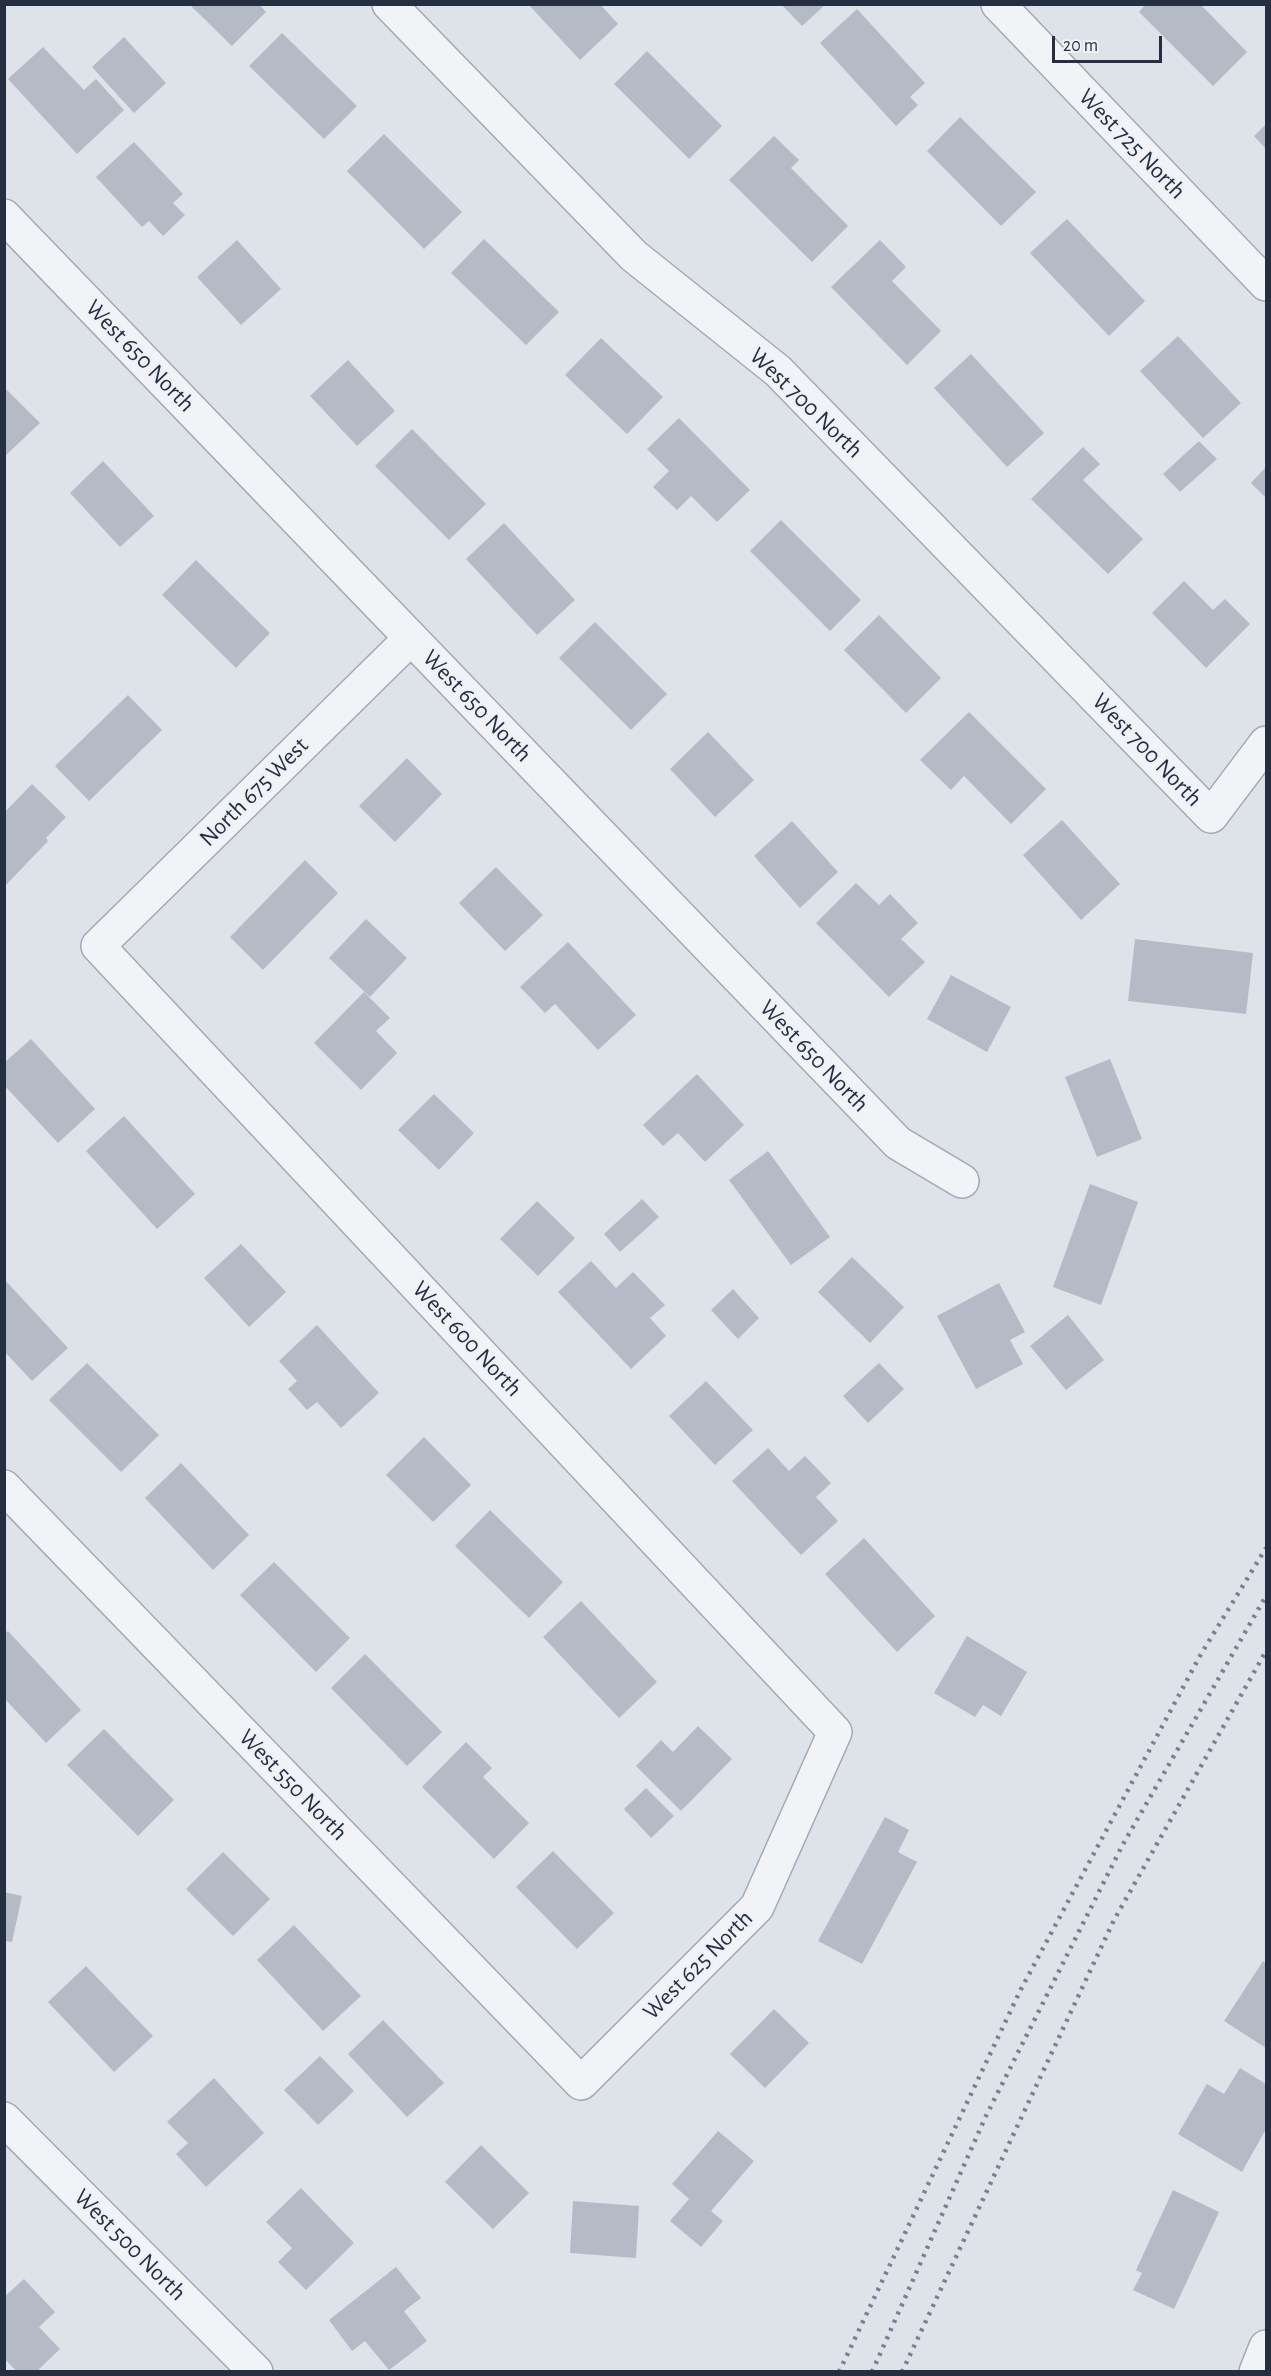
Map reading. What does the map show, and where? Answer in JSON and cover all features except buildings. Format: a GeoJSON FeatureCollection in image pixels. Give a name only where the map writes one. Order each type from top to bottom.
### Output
{"type":"FeatureCollection","features":[{"type":"Feature","properties":{"kind":"street","name":"West 700 North"},"geometry":{"type":"LineString","coordinates":[[389,4],[634,256],[778,371],[1211,816],[1266,743]]}},
{"type":"Feature","properties":{"kind":"street","name":"West 725 North"},"geometry":{"type":"LineString","coordinates":[[998,4],[1266,284]]}},
{"type":"Feature","properties":{"kind":"street","name":"West 650 North"},"geometry":{"type":"LineString","coordinates":[[4,216],[898,1143],[962,1181]]}},
{"type":"Feature","properties":{"kind":"street","name":"North 675 West"},"geometry":{"type":"LineString","coordinates":[[98,946],[411,638]]}},
{"type":"Feature","properties":{"kind":"street","name":"West 600 North"},"geometry":{"type":"LineString","coordinates":[[98,946],[835,1732]]}},
{"type":"Feature","properties":{"kind":"street","name":"West 550 North"},"geometry":{"type":"LineString","coordinates":[[4,1487],[581,2082]]}},
{"type":"Feature","properties":{"kind":"street","name":"West 625 North"},"geometry":{"type":"LineString","coordinates":[[581,2082],[757,1907],[835,1732]]}},
{"type":"Feature","properties":{"kind":"street","name":"West 500 North"},"geometry":{"type":"LineString","coordinates":[[4,2119],[256,2372]]}},
{"type":"Feature","properties":{"kind":"street"},"geometry":{"type":"LineString","coordinates":[[1256,2372],[1266,2347]]}},
{"type":"Feature","properties":{"kind":"railway"},"geometry":{"type":"LineString","coordinates":[[839,2372],[1020,1991],[1201,1654],[1266,1548]]}},
{"type":"Feature","properties":{"kind":"railway"},"geometry":{"type":"LineString","coordinates":[[872,2372],[985,2118],[1122,1846],[1266,1596]]}},
{"type":"Feature","properties":{"kind":"railway"},"geometry":{"type":"LineString","coordinates":[[902,2372],[1114,1920],[1266,1651]]}}]}
